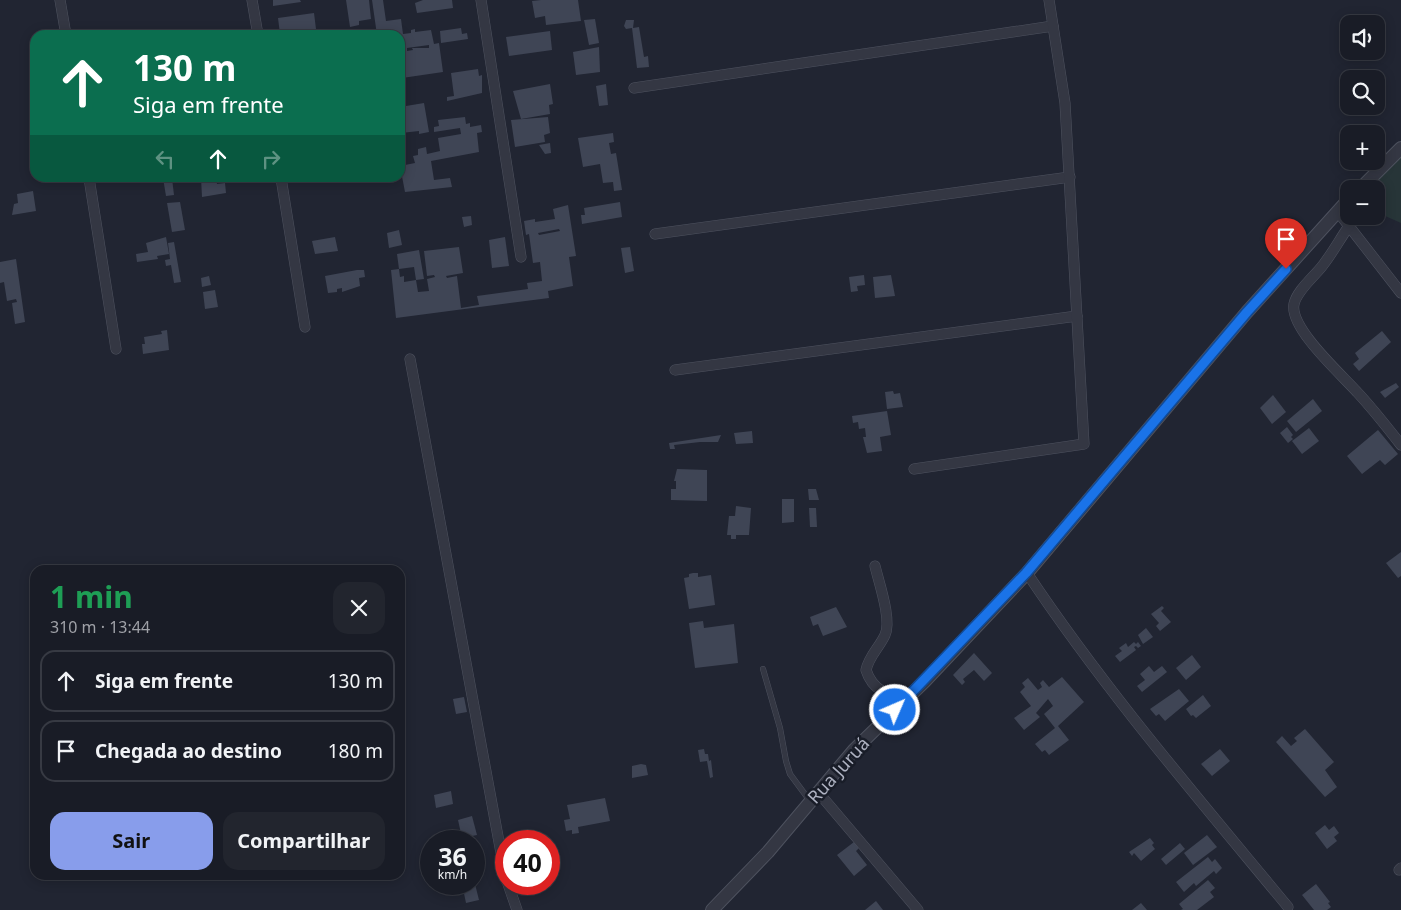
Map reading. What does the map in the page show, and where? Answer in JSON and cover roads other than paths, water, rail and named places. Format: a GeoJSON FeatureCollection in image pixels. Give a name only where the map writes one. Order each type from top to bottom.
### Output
{"type":"FeatureCollection","features":[{"type":"Feature","properties":{"kind":"street"},"geometry":{"type":"LineString","coordinates":[[60,0],[65,30]]}},
{"type":"Feature","properties":{"kind":"street"},"geometry":{"type":"LineString","coordinates":[[252,0],[257,30]]}},
{"type":"Feature","properties":{"kind":"street"},"geometry":{"type":"LineString","coordinates":[[481,0],[521,257]]}},
{"type":"Feature","properties":{"kind":"street"},"geometry":{"type":"LineString","coordinates":[[914,469],[1084,444],[1066,103],[1049,0]]}},
{"type":"Feature","properties":{"kind":"street"},"geometry":{"type":"LineString","coordinates":[[634,88],[1053,26]]}},
{"type":"Feature","properties":{"kind":"street"},"geometry":{"type":"LineString","coordinates":[[1369,180],[1401,148]]}},
{"type":"Feature","properties":{"kind":"street"},"geometry":{"type":"LineString","coordinates":[[655,234],[1070,177]]}},
{"type":"Feature","properties":{"kind":"street"},"geometry":{"type":"LineString","coordinates":[[90,182],[116,349]]}},
{"type":"Feature","properties":{"kind":"street"},"geometry":{"type":"LineString","coordinates":[[282,182],[305,327]]}},
{"type":"Feature","properties":{"kind":"street","name":"Rua Juruá"},"geometry":{"type":"LineString","coordinates":[[712,910],[854,750],[909,696],[1026,573],[1247,312],[1340,210]]}},
{"type":"Feature","properties":{"kind":"street"},"geometry":{"type":"LineString","coordinates":[[1338,212],[1401,293]]}},
{"type":"Feature","properties":{"kind":"street"},"geometry":{"type":"LineString","coordinates":[[1349,226],[1324,264],[1299,294],[1294,302],[1295,312],[1304,332],[1315,347],[1358,393],[1401,445]]}},
{"type":"Feature","properties":{"kind":"street"},"geometry":{"type":"LineString","coordinates":[[675,370],[1077,316]]}},
{"type":"Feature","properties":{"kind":"street"},"geometry":{"type":"LineString","coordinates":[[410,359],[497,830]]}},
{"type":"Feature","properties":{"kind":"street"},"geometry":{"type":"LineString","coordinates":[[876,566],[887,623],[884,636],[871,656],[866,670],[876,687],[891,696],[909,696]]}},
{"type":"Feature","properties":{"kind":"street"},"geometry":{"type":"LineString","coordinates":[[1026,573],[1057,619],[1154,743],[1288,907]]}},
{"type":"Feature","properties":{"kind":"street"},"geometry":{"type":"LineString","coordinates":[[814,797],[918,910]]}},
{"type":"Feature","properties":{"kind":"street"},"geometry":{"type":"LineString","coordinates":[[512,895],[517,910]]}},
{"type":"Feature","properties":{"kind":"lane"},"geometry":{"type":"LineString","coordinates":[[763,669],[780,728],[790,774],[814,797]]}}]}
